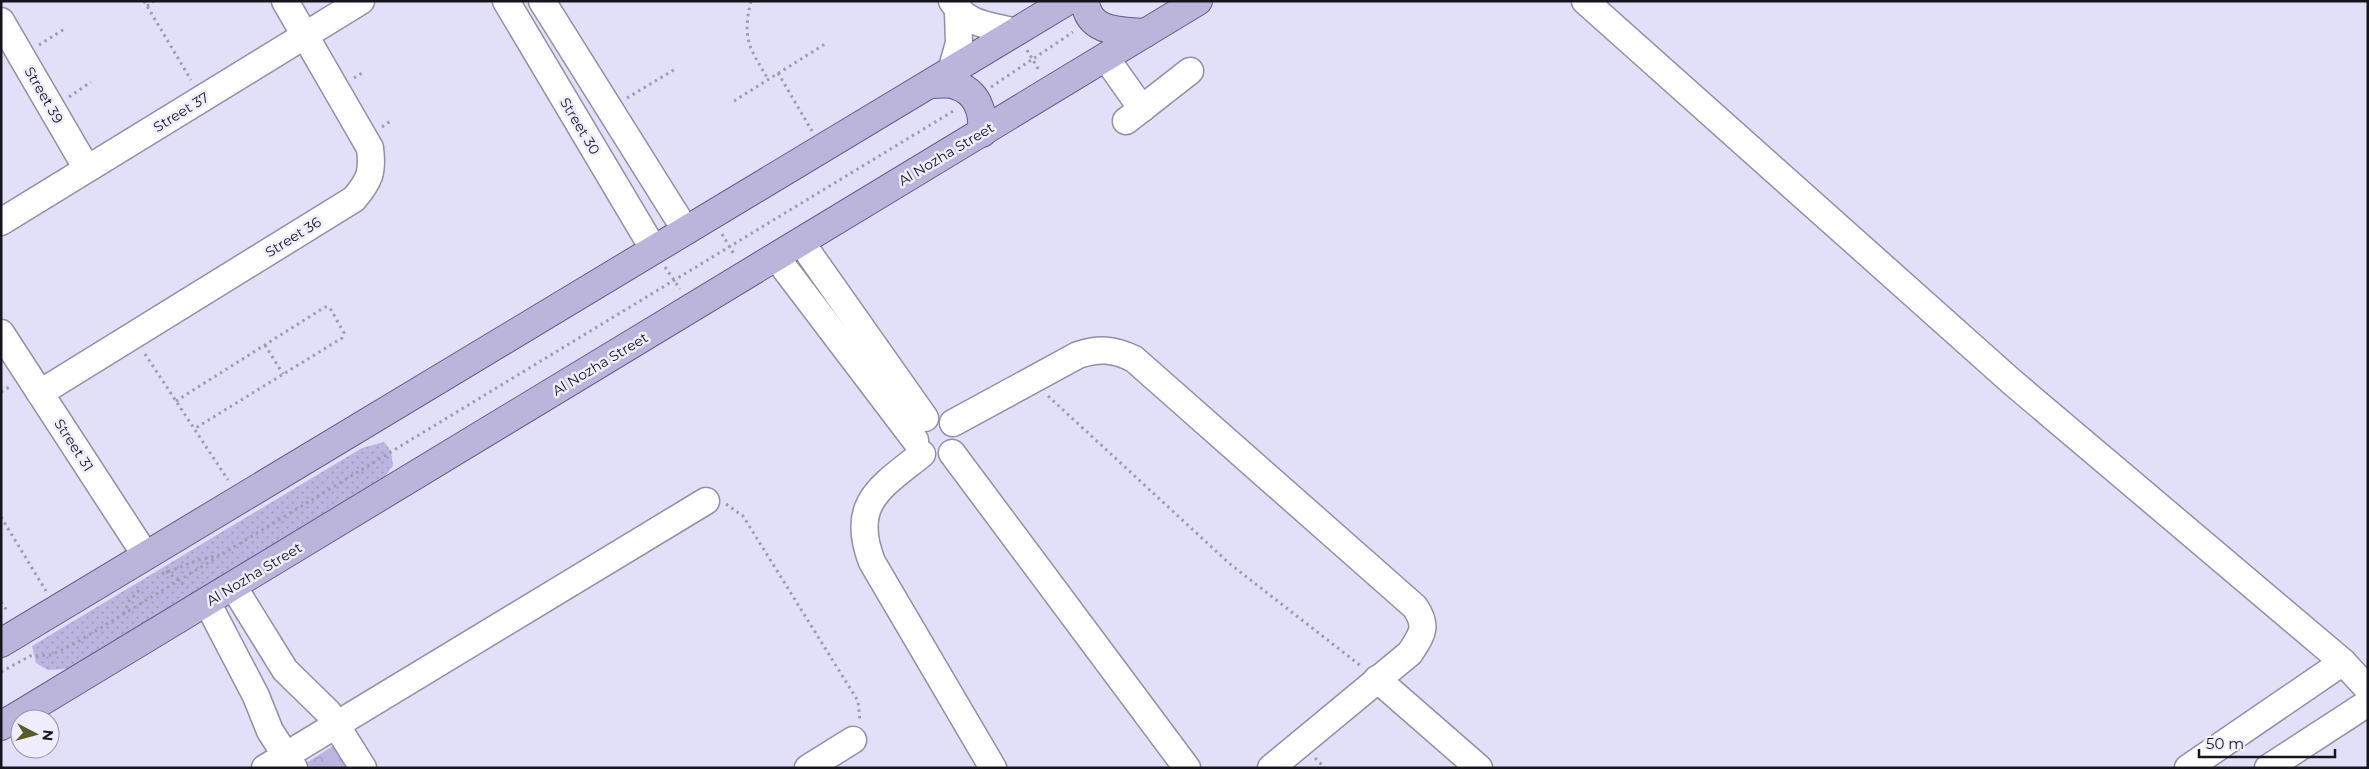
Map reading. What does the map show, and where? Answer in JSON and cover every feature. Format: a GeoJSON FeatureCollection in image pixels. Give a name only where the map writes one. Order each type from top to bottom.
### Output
{"type":"FeatureCollection","features":[{"type":"Feature","properties":{"kind":"main road"},"geometry":{"type":"LineString","coordinates":[[1,643],[57,610],[157,568],[240,500],[1067,1]]}},
{"type":"Feature","properties":{"kind":"main road","name":"Al Nozha Street"},"geometry":{"type":"LineString","coordinates":[[7,720],[207,602],[1198,1]]}},
{"type":"Feature","properties":{"kind":"main road"},"geometry":{"type":"LineString","coordinates":[[1088,10],[1101,28],[1145,33]]}},
{"type":"Feature","properties":{"kind":"main road"},"geometry":{"type":"LineString","coordinates":[[941,77],[975,98],[981,108],[983,120],[982,133]]}},
{"type":"Feature","properties":{"kind":"street","name":"Street 36"},"geometry":{"type":"LineString","coordinates":[[40,393],[354,199],[366,185],[372,166],[370,148],[285,1]]}},
{"type":"Feature","properties":{"kind":"street","name":"Street 37"},"geometry":{"type":"LineString","coordinates":[[1,222],[361,1]]}},
{"type":"Feature","properties":{"kind":"street","name":"Street 30"},"geometry":{"type":"LineString","coordinates":[[506,1],[654,250]]}},
{"type":"Feature","properties":{"kind":"street"},"geometry":{"type":"LineString","coordinates":[[542,1],[686,231]]}},
{"type":"Feature","properties":{"kind":"street"},"geometry":{"type":"LineString","coordinates":[[1585,1],[2012,382],[2343,662],[2368,689]]}},
{"type":"Feature","properties":{"kind":"street"},"geometry":{"type":"LineString","coordinates":[[955,6],[984,26],[1016,32]]}},
{"type":"Feature","properties":{"kind":"street"},"geometry":{"type":"LineString","coordinates":[[941,77],[959,42],[955,6]]}},
{"type":"Feature","properties":{"kind":"street","name":"Street 39"},"geometry":{"type":"LineString","coordinates":[[1,21],[87,169]]}},
{"type":"Feature","properties":{"kind":"street"},"geometry":{"type":"LineString","coordinates":[[1106,58],[1134,115],[1190,70]]}},
{"type":"Feature","properties":{"kind":"street"},"geometry":{"type":"LineString","coordinates":[[623,198],[640,192],[653,180]]}},
{"type":"Feature","properties":{"kind":"street"},"geometry":{"type":"LineString","coordinates":[[800,242],[921,438]]}},
{"type":"Feature","properties":{"kind":"street"},"geometry":{"type":"LineString","coordinates":[[776,257],[921,438],[938,460],[952,453],[959,438],[953,423],[940,416],[921,438],[879,488],[868,504],[864,524],[865,543],[872,562],[994,768]]}},
{"type":"Feature","properties":{"kind":"street","name":"Street 31"},"geometry":{"type":"LineString","coordinates":[[1,333],[157,568]]}},
{"type":"Feature","properties":{"kind":"street"},"geometry":{"type":"LineString","coordinates":[[953,423],[1078,355],[1094,350],[1119,352],[1134,359],[1415,607],[1420,616],[1422,634],[1410,653],[1271,768]]}},
{"type":"Feature","properties":{"kind":"street"},"geometry":{"type":"LineString","coordinates":[[952,453],[1187,768]]}},
{"type":"Feature","properties":{"kind":"street"},"geometry":{"type":"LineString","coordinates":[[207,602],[256,696],[282,764],[337,724],[706,501]]}},
{"type":"Feature","properties":{"kind":"street"},"geometry":{"type":"LineString","coordinates":[[233,586],[289,677],[318,701],[337,724],[363,768]]}},
{"type":"Feature","properties":{"kind":"street"},"geometry":{"type":"LineString","coordinates":[[2188,768],[2343,662]]}},
{"type":"Feature","properties":{"kind":"street"},"geometry":{"type":"LineString","coordinates":[[1377,679],[1479,768]]}},
{"type":"Feature","properties":{"kind":"street"},"geometry":{"type":"LineString","coordinates":[[2268,768],[2368,703]]}},
{"type":"Feature","properties":{"kind":"street"},"geometry":{"type":"LineString","coordinates":[[808,768],[852,740]]}},
{"type":"Feature","properties":{"kind":"path"},"geometry":{"type":"LineString","coordinates":[[144,1],[202,99]]}},
{"type":"Feature","properties":{"kind":"path"},"geometry":{"type":"LineString","coordinates":[[146,6],[154,1]]}},
{"type":"Feature","properties":{"kind":"path"},"geometry":{"type":"LineString","coordinates":[[751,1],[746,32],[749,48],[768,80]]}},
{"type":"Feature","properties":{"kind":"path"},"geometry":{"type":"LineString","coordinates":[[1,672],[30,656],[60,652],[730,248],[975,98],[1033,60],[1088,10]]}},
{"type":"Feature","properties":{"kind":"path"},"geometry":{"type":"LineString","coordinates":[[21,56],[66,28]]}},
{"type":"Feature","properties":{"kind":"path"},"geometry":{"type":"LineString","coordinates":[[1016,32],[1051,90]]}},
{"type":"Feature","properties":{"kind":"path"},"geometry":{"type":"LineString","coordinates":[[734,101],[825,44]]}},
{"type":"Feature","properties":{"kind":"path"},"geometry":{"type":"LineString","coordinates":[[609,109],[677,68]]}},
{"type":"Feature","properties":{"kind":"path"},"geometry":{"type":"LineString","coordinates":[[778,73],[822,149]]}},
{"type":"Feature","properties":{"kind":"path"},"geometry":{"type":"LineString","coordinates":[[711,216],[747,275]]}},
{"type":"Feature","properties":{"kind":"path"},"geometry":{"type":"LineString","coordinates":[[654,250],[692,308]]}},
{"type":"Feature","properties":{"kind":"path"},"geometry":{"type":"LineString","coordinates":[[176,400],[325,307],[330,308],[344,336],[194,429]]}},
{"type":"Feature","properties":{"kind":"path"},"geometry":{"type":"LineString","coordinates":[[133,336],[240,500]]}},
{"type":"Feature","properties":{"kind":"path"},"geometry":{"type":"LineString","coordinates":[[265,345],[283,374]]}},
{"type":"Feature","properties":{"kind":"path"},"geometry":{"type":"LineString","coordinates":[[1031,381],[1222,557],[1288,611],[1377,679]]}},
{"type":"Feature","properties":{"kind":"path"},"geometry":{"type":"LineString","coordinates":[[706,501],[726,504],[743,516],[858,701],[860,721],[852,740]]}},
{"type":"Feature","properties":{"kind":"path"},"geometry":{"type":"LineString","coordinates":[[1,517],[57,610]]}},
{"type":"Feature","properties":{"kind":"path"},"geometry":{"type":"LineString","coordinates":[[157,568],[223,554]]}},
{"type":"Feature","properties":{"kind":"path"},"geometry":{"type":"LineString","coordinates":[[157,568],[179,581],[207,602]]}},
{"type":"Feature","properties":{"kind":"path"},"geometry":{"type":"LineString","coordinates":[[123,615],[129,600],[145,584]]}},
{"type":"Feature","properties":{"kind":"green space"},"geometry":{"type":"Polygon","coordinates":[[[384,442],[391,451],[393,466],[381,481],[67,669],[48,670],[36,663],[32,646],[362,448],[384,442]]]}},
{"type":"Feature","properties":{"kind":"green space"},"geometry":{"type":"Polygon","coordinates":[[[335,745],[349,768],[302,768],[301,766],[335,745]]]}}]}
